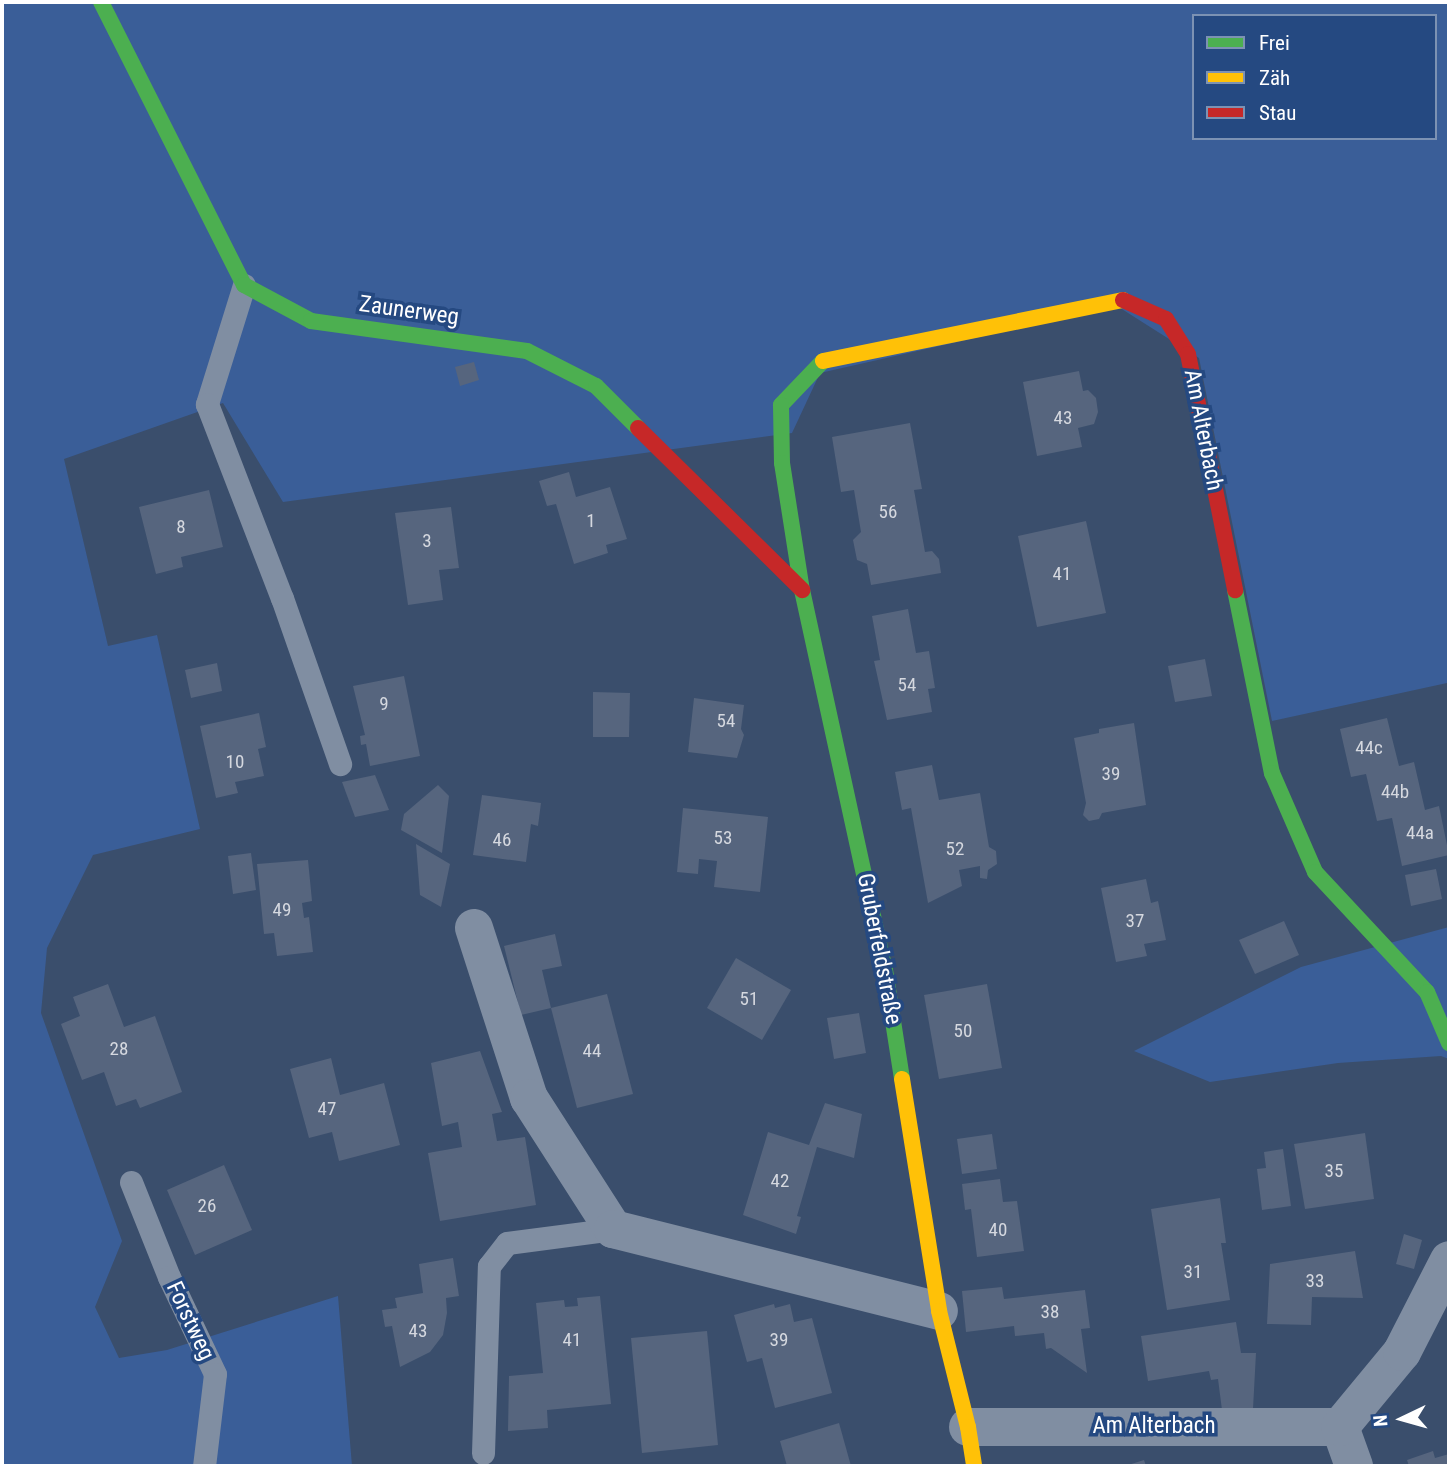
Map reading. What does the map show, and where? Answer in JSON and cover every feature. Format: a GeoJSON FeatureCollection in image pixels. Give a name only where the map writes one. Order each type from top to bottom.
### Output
{"type":"FeatureCollection","features":[{"type":"Feature","properties":{"kind":"street"},"geometry":{"type":"LineString","coordinates":[[101,2],[244,285]]}},
{"type":"Feature","properties":{"kind":"street","name":"Zaunerweg"},"geometry":{"type":"LineString","coordinates":[[244,285],[311,321],[527,351],[597,386],[802,590]]}},
{"type":"Feature","properties":{"kind":"street","name":"Am Alterbach"},"geometry":{"type":"LineString","coordinates":[[802,590],[782,463],[781,405],[825,359],[1124,300],[1166,319],[1188,354],[1272,774],[1315,872],[1427,992],[1449,1042]]}},
{"type":"Feature","properties":{"kind":"street","name":"Gruberfeldstraße"},"geometry":{"type":"LineString","coordinates":[[802,590],[886,970],[939,1311],[968,1427],[974,1466]]}},
{"type":"Feature","properties":{"kind":"street"},"geometry":{"type":"LineString","coordinates":[[474,928],[529,1098],[613,1229],[939,1311]]}},
{"type":"Feature","properties":{"kind":"street"},"geometry":{"type":"LineString","coordinates":[[1354,1466],[1340,1427],[1402,1352],[1449,1260]]}},
{"type":"Feature","properties":{"kind":"street","name":"Am Alterbach"},"geometry":{"type":"LineString","coordinates":[[968,1427],[1340,1427]]}},
{"type":"Feature","properties":{"kind":"lane"},"geometry":{"type":"LineString","coordinates":[[244,285],[207,404],[282,598],[340,764]]}},
{"type":"Feature","properties":{"kind":"lane","name":"Forstweg"},"geometry":{"type":"LineString","coordinates":[[131,1182],[169,1277],[215,1374],[204,1466]]}},
{"type":"Feature","properties":{"kind":"lane"},"geometry":{"type":"LineString","coordinates":[[483,1453],[489,1266],[507,1243],[613,1229]]}},
{"type":"Feature","properties":{"kind":"shaded area"},"geometry":{"type":"Polygon","coordinates":[[[2,2],[1449,2],[1449,690],[1447,683],[1272,721],[1199,358],[1117,306],[820,373],[792,433],[283,502],[223,403],[64,459],[108,646],[157,635],[200,829],[93,855],[47,948],[41,1013],[122,1241],[95,1307],[119,1358],[167,1350],[338,1296],[352,1466],[2,1466],[2,2]]]}},
{"type":"Feature","properties":{"kind":"shaded area"},"geometry":{"type":"Polygon","coordinates":[[[1449,927],[1449,1059],[1441,1056],[1338,1063],[1210,1082],[1134,1051],[1301,967],[1449,927]]]}},
{"type":"Feature","properties":{"kind":"building"},"geometry":{"type":"Polygon","coordinates":[[[474,362],[479,380],[460,386],[455,367],[474,362]]]}},
{"type":"Feature","properties":{"kind":"building"},"geometry":{"type":"Polygon","coordinates":[[[1079,371],[1083,391],[1088,390],[1096,398],[1098,412],[1094,424],[1078,428],[1082,447],[1037,456],[1023,382],[1079,371]]]}},
{"type":"Feature","properties":{"kind":"building"},"geometry":{"type":"Polygon","coordinates":[[[910,423],[922,489],[914,490],[925,552],[932,551],[939,559],[941,573],[871,585],[867,564],[857,560],[853,540],[861,532],[854,490],[841,492],[832,437],[910,423]]]}},
{"type":"Feature","properties":{"kind":"building"},"geometry":{"type":"Polygon","coordinates":[[[569,472],[576,497],[610,487],[627,539],[606,545],[608,553],[574,564],[556,504],[547,506],[539,481],[569,472]]]}},
{"type":"Feature","properties":{"kind":"building"},"geometry":{"type":"Polygon","coordinates":[[[209,490],[223,547],[181,557],[183,567],[156,574],[139,507],[209,490]]]}},
{"type":"Feature","properties":{"kind":"building"},"geometry":{"type":"Polygon","coordinates":[[[451,507],[459,568],[439,570],[443,600],[408,605],[395,513],[451,507]]]}},
{"type":"Feature","properties":{"kind":"building"},"geometry":{"type":"Polygon","coordinates":[[[1086,521],[1106,613],[1037,627],[1018,536],[1086,521]]]}},
{"type":"Feature","properties":{"kind":"building"},"geometry":{"type":"Polygon","coordinates":[[[908,609],[916,653],[929,651],[935,688],[928,689],[932,712],[887,720],[874,661],[880,660],[872,616],[908,609]]]}},
{"type":"Feature","properties":{"kind":"building"},"geometry":{"type":"Polygon","coordinates":[[[1205,659],[1212,696],[1175,702],[1168,666],[1205,659]]]}},
{"type":"Feature","properties":{"kind":"building"},"geometry":{"type":"Polygon","coordinates":[[[217,663],[222,691],[191,698],[185,670],[217,663]]]}},
{"type":"Feature","properties":{"kind":"building"},"geometry":{"type":"Polygon","coordinates":[[[404,676],[420,756],[370,766],[366,744],[361,745],[360,736],[365,735],[353,686],[404,676]]]}},
{"type":"Feature","properties":{"kind":"building"},"geometry":{"type":"Polygon","coordinates":[[[593,692],[630,693],[629,737],[593,737],[593,692]]]}},
{"type":"Feature","properties":{"kind":"building"},"geometry":{"type":"Polygon","coordinates":[[[694,698],[744,705],[741,729],[744,735],[737,758],[688,752],[694,698]]]}},
{"type":"Feature","properties":{"kind":"building"},"geometry":{"type":"Polygon","coordinates":[[[259,713],[266,747],[258,749],[264,776],[235,782],[238,793],[216,798],[200,726],[259,713]]]}},
{"type":"Feature","properties":{"kind":"building"},"geometry":{"type":"Polygon","coordinates":[[[1387,718],[1399,766],[1414,762],[1425,810],[1439,806],[1449,855],[1402,866],[1392,818],[1377,821],[1366,774],[1351,777],[1340,729],[1387,718]]]}},
{"type":"Feature","properties":{"kind":"building"},"geometry":{"type":"Polygon","coordinates":[[[1134,723],[1146,805],[1102,813],[1099,819],[1089,821],[1083,815],[1086,803],[1074,738],[1099,733],[1099,729],[1134,723]]]}},
{"type":"Feature","properties":{"kind":"building"},"geometry":{"type":"Polygon","coordinates":[[[932,765],[939,800],[980,793],[989,847],[996,851],[997,864],[988,870],[987,879],[980,878],[980,866],[959,870],[962,886],[928,903],[911,808],[902,810],[895,772],[932,765]]]}},
{"type":"Feature","properties":{"kind":"building"},"geometry":{"type":"Polygon","coordinates":[[[375,775],[389,810],[355,817],[342,782],[375,775]]]}},
{"type":"Feature","properties":{"kind":"building"},"geometry":{"type":"Polygon","coordinates":[[[438,785],[449,796],[442,853],[401,830],[404,814],[438,785]]]}},
{"type":"Feature","properties":{"kind":"building"},"geometry":{"type":"Polygon","coordinates":[[[482,795],[541,803],[538,826],[531,824],[526,862],[473,855],[482,795]]]}},
{"type":"Feature","properties":{"kind":"building"},"geometry":{"type":"Polygon","coordinates":[[[683,808],[768,817],[760,892],[714,887],[717,861],[699,859],[698,874],[677,872],[683,808]]]}},
{"type":"Feature","properties":{"kind":"building"},"geometry":{"type":"Polygon","coordinates":[[[416,844],[450,864],[441,907],[420,895],[416,844]]]}},
{"type":"Feature","properties":{"kind":"building"},"geometry":{"type":"Polygon","coordinates":[[[251,853],[256,890],[233,894],[228,856],[251,853]]]}},
{"type":"Feature","properties":{"kind":"building"},"geometry":{"type":"Polygon","coordinates":[[[308,860],[312,901],[302,903],[304,918],[309,917],[313,952],[277,956],[274,933],[264,934],[257,864],[308,860]]]}},
{"type":"Feature","properties":{"kind":"building"},"geometry":{"type":"Polygon","coordinates":[[[1436,869],[1442,899],[1411,906],[1405,875],[1436,869]]]}},
{"type":"Feature","properties":{"kind":"building"},"geometry":{"type":"Polygon","coordinates":[[[1146,879],[1151,903],[1158,901],[1166,940],[1144,944],[1147,956],[1116,962],[1101,888],[1146,879]]]}},
{"type":"Feature","properties":{"kind":"building"},"geometry":{"type":"Polygon","coordinates":[[[1284,921],[1299,955],[1255,974],[1239,940],[1284,921]]]}},
{"type":"Feature","properties":{"kind":"building"},"geometry":{"type":"Polygon","coordinates":[[[555,934],[562,966],[542,970],[551,1008],[521,1015],[504,946],[555,934]]]}},
{"type":"Feature","properties":{"kind":"building"},"geometry":{"type":"Polygon","coordinates":[[[736,958],[791,990],[762,1040],[707,1008],[736,958]]]}},
{"type":"Feature","properties":{"kind":"building"},"geometry":{"type":"Polygon","coordinates":[[[108,984],[124,1027],[155,1016],[182,1092],[140,1108],[136,1099],[116,1106],[104,1072],[82,1080],[61,1024],[80,1016],[73,997],[108,984]]]}},
{"type":"Feature","properties":{"kind":"building"},"geometry":{"type":"Polygon","coordinates":[[[987,984],[1002,1068],[939,1079],[924,995],[987,984]]]}},
{"type":"Feature","properties":{"kind":"building"},"geometry":{"type":"Polygon","coordinates":[[[607,994],[633,1094],[577,1108],[551,1008],[607,994]]]}},
{"type":"Feature","properties":{"kind":"building"},"geometry":{"type":"Polygon","coordinates":[[[859,1013],[866,1053],[834,1059],[827,1018],[859,1013]]]}},
{"type":"Feature","properties":{"kind":"building"},"geometry":{"type":"Polygon","coordinates":[[[480,1051],[502,1112],[492,1114],[497,1141],[525,1137],[536,1205],[440,1221],[428,1153],[462,1147],[458,1122],[442,1126],[431,1063],[480,1051]]]}},
{"type":"Feature","properties":{"kind":"building"},"geometry":{"type":"Polygon","coordinates":[[[331,1058],[340,1095],[384,1083],[400,1145],[339,1161],[332,1132],[309,1138],[290,1069],[331,1058]]]}},
{"type":"Feature","properties":{"kind":"building"},"geometry":{"type":"Polygon","coordinates":[[[825,1103],[862,1114],[854,1158],[817,1147],[797,1216],[801,1217],[796,1234],[743,1215],[768,1132],[809,1145],[825,1103]]]}},
{"type":"Feature","properties":{"kind":"building"},"geometry":{"type":"Polygon","coordinates":[[[1365,1133],[1374,1199],[1305,1209],[1294,1144],[1365,1133]]]}},
{"type":"Feature","properties":{"kind":"building"},"geometry":{"type":"Polygon","coordinates":[[[992,1134],[997,1169],[962,1174],[957,1139],[992,1134]]]}},
{"type":"Feature","properties":{"kind":"building"},"geometry":{"type":"Polygon","coordinates":[[[1283,1149],[1291,1206],[1262,1210],[1257,1169],[1266,1168],[1264,1152],[1283,1149]]]}},
{"type":"Feature","properties":{"kind":"building"},"geometry":{"type":"Polygon","coordinates":[[[224,1165],[252,1230],[195,1255],[167,1190],[224,1165]]]}},
{"type":"Feature","properties":{"kind":"building"},"geometry":{"type":"Polygon","coordinates":[[[1000,1179],[1003,1202],[1017,1201],[1024,1251],[977,1257],[971,1209],[965,1210],[962,1184],[1000,1179]]]}},
{"type":"Feature","properties":{"kind":"building"},"geometry":{"type":"Polygon","coordinates":[[[1220,1198],[1226,1243],[1221,1243],[1230,1300],[1167,1310],[1151,1209],[1220,1198]]]}},
{"type":"Feature","properties":{"kind":"building"},"geometry":{"type":"Polygon","coordinates":[[[1404,1234],[1422,1240],[1414,1269],[1396,1264],[1404,1234]]]}},
{"type":"Feature","properties":{"kind":"building"},"geometry":{"type":"Polygon","coordinates":[[[1355,1251],[1363,1298],[1312,1297],[1311,1325],[1267,1324],[1270,1264],[1355,1251]]]}},
{"type":"Feature","properties":{"kind":"building"},"geometry":{"type":"Polygon","coordinates":[[[453,1258],[459,1296],[446,1298],[447,1313],[443,1335],[430,1352],[400,1367],[392,1326],[385,1327],[382,1310],[397,1308],[395,1298],[423,1293],[419,1264],[453,1258]]]}},
{"type":"Feature","properties":{"kind":"building"},"geometry":{"type":"Polygon","coordinates":[[[1002,1287],[1004,1299],[1085,1290],[1090,1328],[1081,1329],[1087,1373],[1051,1348],[1046,1349],[1044,1333],[1015,1336],[1014,1326],[966,1332],[962,1291],[1002,1287]]]}},
{"type":"Feature","properties":{"kind":"building"},"geometry":{"type":"Polygon","coordinates":[[[600,1296],[611,1404],[547,1410],[548,1428],[508,1431],[509,1376],[543,1373],[536,1303],[564,1300],[565,1307],[578,1306],[577,1298],[600,1296]]]}},
{"type":"Feature","properties":{"kind":"building"},"geometry":{"type":"Polygon","coordinates":[[[774,1304],[775,1308],[790,1304],[794,1322],[812,1318],[832,1393],[775,1408],[762,1358],[747,1362],[734,1315],[774,1304]]]}},
{"type":"Feature","properties":{"kind":"building"},"geometry":{"type":"Polygon","coordinates":[[[1236,1322],[1241,1353],[1256,1353],[1253,1409],[1222,1410],[1218,1379],[1211,1380],[1209,1371],[1148,1381],[1141,1336],[1236,1322]]]}},
{"type":"Feature","properties":{"kind":"building"},"geometry":{"type":"Polygon","coordinates":[[[707,1331],[718,1445],[642,1453],[631,1338],[707,1331]]]}},
{"type":"Feature","properties":{"kind":"building"},"geometry":{"type":"Polygon","coordinates":[[[839,1423],[851,1466],[787,1466],[780,1441],[839,1423]]]}},
{"type":"Feature","properties":{"kind":"building"},"geometry":{"type":"Polygon","coordinates":[[[1433,1451],[1435,1458],[1449,1454],[1449,1466],[1409,1466],[1407,1460],[1433,1451]]]}},
{"type":"Feature","properties":{"kind":"building"},"geometry":{"type":"Polygon","coordinates":[[[1144,1460],[1146,1466],[1125,1466],[1144,1460]]]}},
{"type":"Feature","properties":{"kind":"traffic: fast"},"geometry":{"type":"LineString","coordinates":[[101,2],[244,285],[311,321],[527,351],[596,386],[638,428]]}},
{"type":"Feature","properties":{"kind":"traffic: fast"},"geometry":{"type":"LineString","coordinates":[[823,361],[781,405],[782,463],[802,590],[885,970],[902,1079]]}},
{"type":"Feature","properties":{"kind":"traffic: fast"},"geometry":{"type":"LineString","coordinates":[[1235,590],[1272,773],[1315,872],[1427,992],[1449,1043]]}},
{"type":"Feature","properties":{"kind":"traffic: slow"},"geometry":{"type":"LineString","coordinates":[[823,361],[1123,300]]}},
{"type":"Feature","properties":{"kind":"traffic: slow"},"geometry":{"type":"LineString","coordinates":[[902,1079],[939,1311],[968,1427],[974,1466]]}},
{"type":"Feature","properties":{"kind":"traffic: jam"},"geometry":{"type":"LineString","coordinates":[[1123,300],[1166,319],[1188,354],[1235,590]]}},
{"type":"Feature","properties":{"kind":"traffic: jam"},"geometry":{"type":"LineString","coordinates":[[638,428],[802,590]]}}]}
